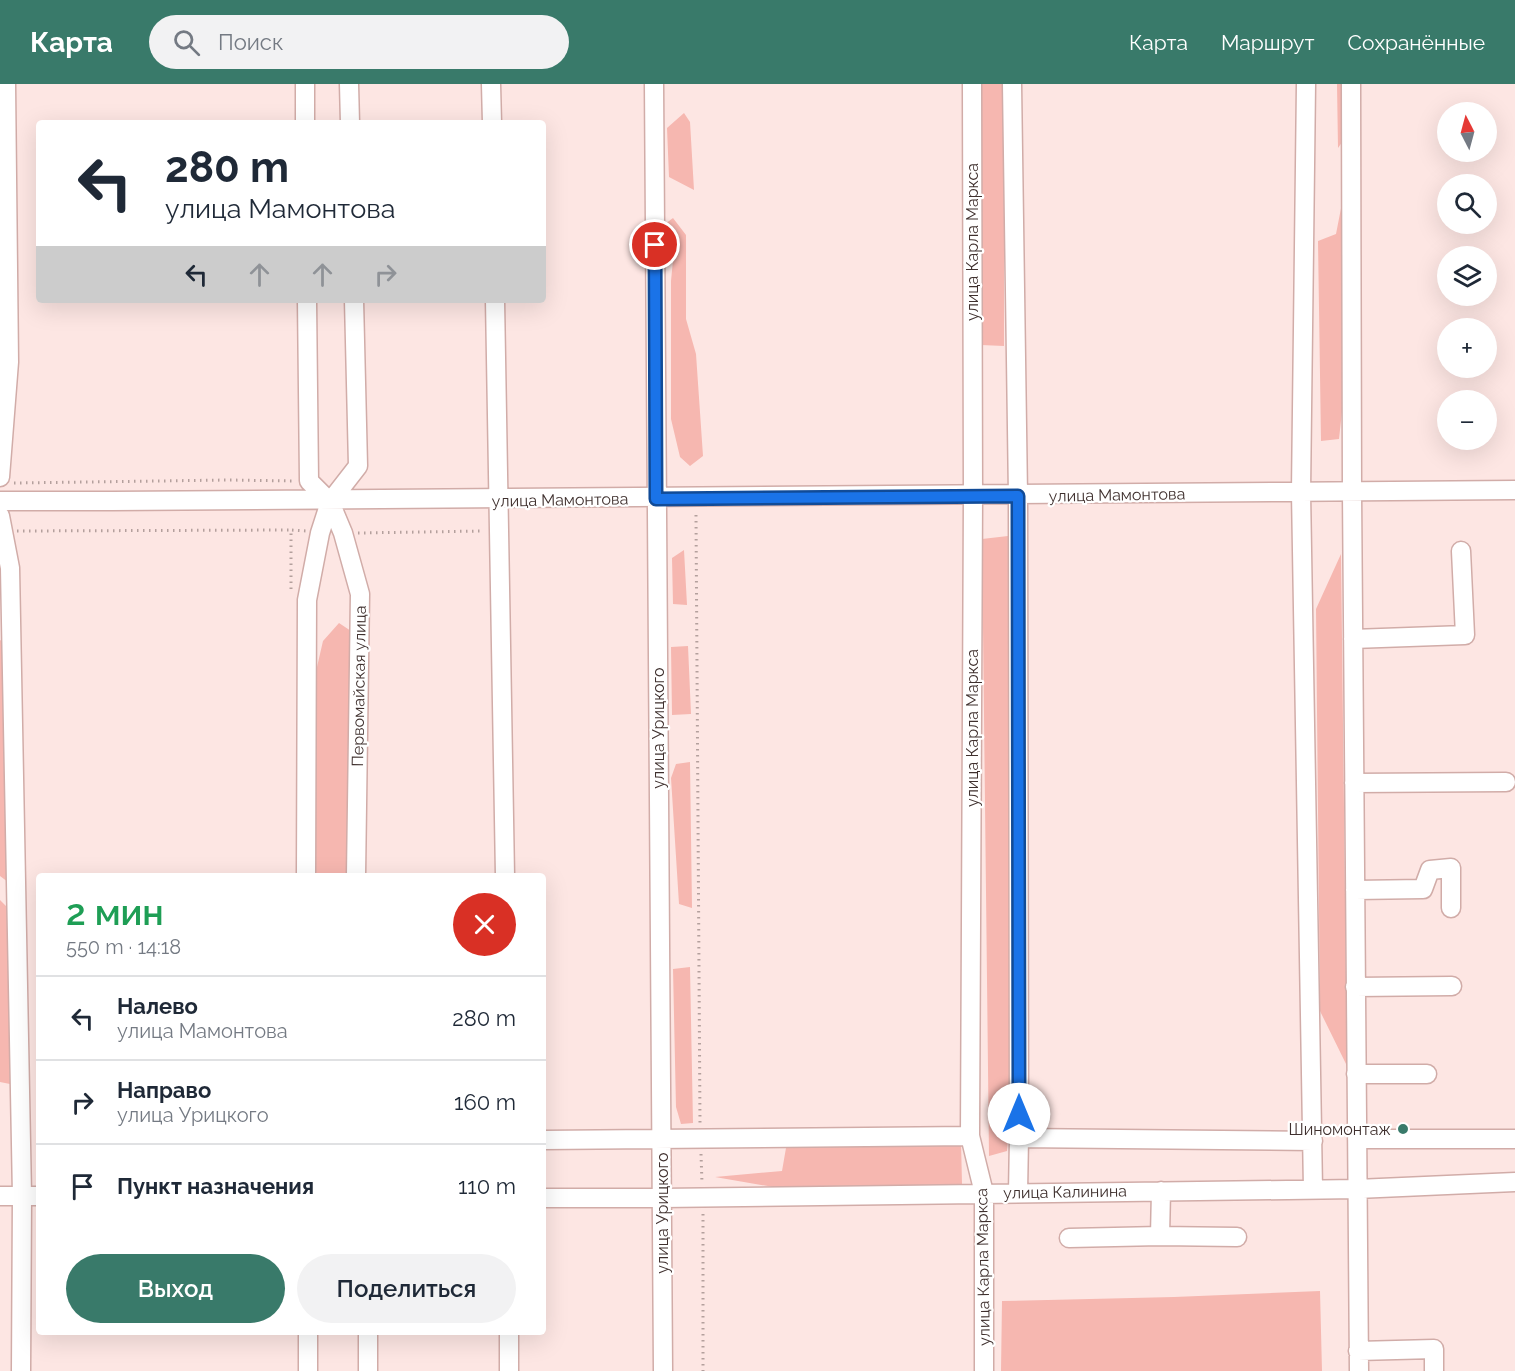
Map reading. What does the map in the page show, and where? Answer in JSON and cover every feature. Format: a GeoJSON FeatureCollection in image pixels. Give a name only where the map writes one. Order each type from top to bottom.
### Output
{"type":"FeatureCollection","features":[{"type":"Feature","properties":{"kind":"street"},"geometry":{"type":"LineString","coordinates":[[6,84],[9,362],[6,480]]}},
{"type":"Feature","properties":{"kind":"street"},"geometry":{"type":"LineString","coordinates":[[305,84],[305,120]]}},
{"type":"Feature","properties":{"kind":"street"},"geometry":{"type":"LineString","coordinates":[[349,84],[350,120]]}},
{"type":"Feature","properties":{"kind":"street"},"geometry":{"type":"LineString","coordinates":[[491,84],[492,120]]}},
{"type":"Feature","properties":{"kind":"street","name":"улица Урицкого"},"geometry":{"type":"LineString","coordinates":[[654,84],[663,1371]]}},
{"type":"Feature","properties":{"kind":"street","name":"улица Карла Маркса"},"geometry":{"type":"LineString","coordinates":[[972,84],[970,1136],[984,1193],[984,1371]]}},
{"type":"Feature","properties":{"kind":"street"},"geometry":{"type":"LineString","coordinates":[[1012,84],[1018,496],[1019,1138],[1017,1193]]}},
{"type":"Feature","properties":{"kind":"street"},"geometry":{"type":"LineString","coordinates":[[1306,84],[1301,492],[1313,1189]]}},
{"type":"Feature","properties":{"kind":"street"},"geometry":{"type":"LineString","coordinates":[[1351,84],[1359,1371]]}},
{"type":"Feature","properties":{"kind":"street"},"geometry":{"type":"LineString","coordinates":[[307,303],[309,482]]}},
{"type":"Feature","properties":{"kind":"street"},"geometry":{"type":"LineString","coordinates":[[306,873],[307,600],[320,533],[330,502],[358,466],[354,303]]}},
{"type":"Feature","properties":{"kind":"street"},"geometry":{"type":"LineString","coordinates":[[495,303],[505,873]]}},
{"type":"Feature","properties":{"kind":"street","name":"Первомайская улица"},"geometry":{"type":"LineString","coordinates":[[309,482],[330,502],[343,533],[360,594],[356,873]]}},
{"type":"Feature","properties":{"kind":"street","name":"улица Мамонтова"},"geometry":{"type":"LineString","coordinates":[[0,501],[499,501],[1515,490]]}},
{"type":"Feature","properties":{"kind":"street"},"geometry":{"type":"LineString","coordinates":[[1,524],[10,568],[30,1196],[21,1371]]}},
{"type":"Feature","properties":{"kind":"street"},"geometry":{"type":"LineString","coordinates":[[1353,639],[1465,635],[1461,550]]}},
{"type":"Feature","properties":{"kind":"street"},"geometry":{"type":"LineString","coordinates":[[1354,783],[1506,782]]}},
{"type":"Feature","properties":{"kind":"street"},"geometry":{"type":"LineString","coordinates":[[1355,890],[1423,889],[1430,870],[1451,868],[1451,908]]}},
{"type":"Feature","properties":{"kind":"street"},"geometry":{"type":"LineString","coordinates":[[1356,987],[1452,986]]}},
{"type":"Feature","properties":{"kind":"street"},"geometry":{"type":"LineString","coordinates":[[1356,1074],[1426,1074]]}},
{"type":"Feature","properties":{"kind":"street"},"geometry":{"type":"LineString","coordinates":[[546,1140],[970,1136]]}},
{"type":"Feature","properties":{"kind":"street"},"geometry":{"type":"LineString","coordinates":[[1019,1138],[1313,1141]]}},
{"type":"Feature","properties":{"kind":"street"},"geometry":{"type":"LineString","coordinates":[[1357,1139],[1515,1138]]}},
{"type":"Feature","properties":{"kind":"street","name":"улица Калинина"},"geometry":{"type":"LineString","coordinates":[[546,1198],[1357,1189],[1515,1182]]}},
{"type":"Feature","properties":{"kind":"street"},"geometry":{"type":"LineString","coordinates":[[1160,1236],[1161,1191]]}},
{"type":"Feature","properties":{"kind":"street"},"geometry":{"type":"LineString","coordinates":[[0,1196],[30,1196]]}},
{"type":"Feature","properties":{"kind":"street"},"geometry":{"type":"LineString","coordinates":[[1069,1238],[1237,1237]]}},
{"type":"Feature","properties":{"kind":"street"},"geometry":{"type":"LineString","coordinates":[[308,1335],[308,1371]]}},
{"type":"Feature","properties":{"kind":"street"},"geometry":{"type":"LineString","coordinates":[[368,1335],[368,1371]]}},
{"type":"Feature","properties":{"kind":"street"},"geometry":{"type":"LineString","coordinates":[[509,1335],[509,1371]]}},
{"type":"Feature","properties":{"kind":"street"},"geometry":{"type":"LineString","coordinates":[[1358,1351],[1434,1349],[1434,1371]]}},
{"type":"Feature","properties":{"kind":"path"},"geometry":{"type":"LineString","coordinates":[[6,480],[309,482]]}},
{"type":"Feature","properties":{"kind":"path"},"geometry":{"type":"LineString","coordinates":[[695,498],[703,1371]]}},
{"type":"Feature","properties":{"kind":"path"},"geometry":{"type":"LineString","coordinates":[[1,524],[291,530],[320,533]]}},
{"type":"Feature","properties":{"kind":"path"},"geometry":{"type":"LineString","coordinates":[[291,530],[291,589]]}},
{"type":"Feature","properties":{"kind":"path"},"geometry":{"type":"LineString","coordinates":[[343,533],[500,531]]}},
{"type":"Feature","properties":{"kind":"shaded area"},"geometry":{"type":"Polygon","coordinates":[[[981,84],[1004,84],[1004,346],[981,345],[981,84]]]}},
{"type":"Feature","properties":{"kind":"shaded area"},"geometry":{"type":"Polygon","coordinates":[[[1337,84],[1345,84],[1347,135],[1338,148],[1337,84]]]}},
{"type":"Feature","properties":{"kind":"shaded area"},"geometry":{"type":"Polygon","coordinates":[[[684,113],[690,122],[694,190],[669,177],[667,128],[684,113]]]}},
{"type":"Feature","properties":{"kind":"shaded area"},"geometry":{"type":"Polygon","coordinates":[[[1343,198],[1345,384],[1339,439],[1321,441],[1318,241],[1336,234],[1343,198]]]}},
{"type":"Feature","properties":{"kind":"shaded area"},"geometry":{"type":"Polygon","coordinates":[[[673,218],[686,235],[686,319],[696,354],[703,456],[690,466],[680,457],[671,419],[671,281],[674,250],[665,224],[673,218]]]}},
{"type":"Feature","properties":{"kind":"shaded area"},"geometry":{"type":"Polygon","coordinates":[[[1008,536],[1011,1105],[1007,1151],[989,1156],[982,539],[1008,536]]]}},
{"type":"Feature","properties":{"kind":"shaded area"},"geometry":{"type":"Polygon","coordinates":[[[684,550],[687,605],[673,604],[672,558],[684,550]]]}},
{"type":"Feature","properties":{"kind":"shaded area"},"geometry":{"type":"Polygon","coordinates":[[[1341,554],[1347,1066],[1320,1011],[1316,609],[1341,554]]]}},
{"type":"Feature","properties":{"kind":"shaded area"},"geometry":{"type":"Polygon","coordinates":[[[339,623],[354,633],[354,873],[315,873],[317,667],[323,641],[339,623]]]}},
{"type":"Feature","properties":{"kind":"shaded area"},"geometry":{"type":"Polygon","coordinates":[[[0,640],[8,645],[8,882],[0,876],[0,640]]]}},
{"type":"Feature","properties":{"kind":"shaded area"},"geometry":{"type":"Polygon","coordinates":[[[688,646],[691,714],[672,715],[671,647],[688,646]]]}},
{"type":"Feature","properties":{"kind":"shaded area"},"geometry":{"type":"Polygon","coordinates":[[[690,762],[692,908],[679,904],[671,778],[676,764],[690,762]]]}},
{"type":"Feature","properties":{"kind":"shaded area"},"geometry":{"type":"Polygon","coordinates":[[[0,900],[7,907],[10,1084],[0,1082],[0,900]]]}},
{"type":"Feature","properties":{"kind":"shaded area"},"geometry":{"type":"Polygon","coordinates":[[[690,967],[693,1123],[681,1124],[676,1107],[673,969],[690,967]]]}},
{"type":"Feature","properties":{"kind":"shaded area"},"geometry":{"type":"Polygon","coordinates":[[[961,1141],[962,1184],[785,1189],[715,1177],[782,1171],[786,1148],[961,1141]]]}},
{"type":"Feature","properties":{"kind":"shaded area"},"geometry":{"type":"Polygon","coordinates":[[[1320,1291],[1322,1371],[1001,1371],[1002,1301],[1320,1291]]]}},
{"type":"Feature","properties":{"kind":"place","name":"Шиномонтаж"},"geometry":{"type":"Point","coordinates":[1403,1129]}},
{"type":"Feature","properties":{"kind":"route"},"geometry":{"type":"LineString","coordinates":[[655,245],[656,499],[1018,496],[1019,1114]]}}]}
